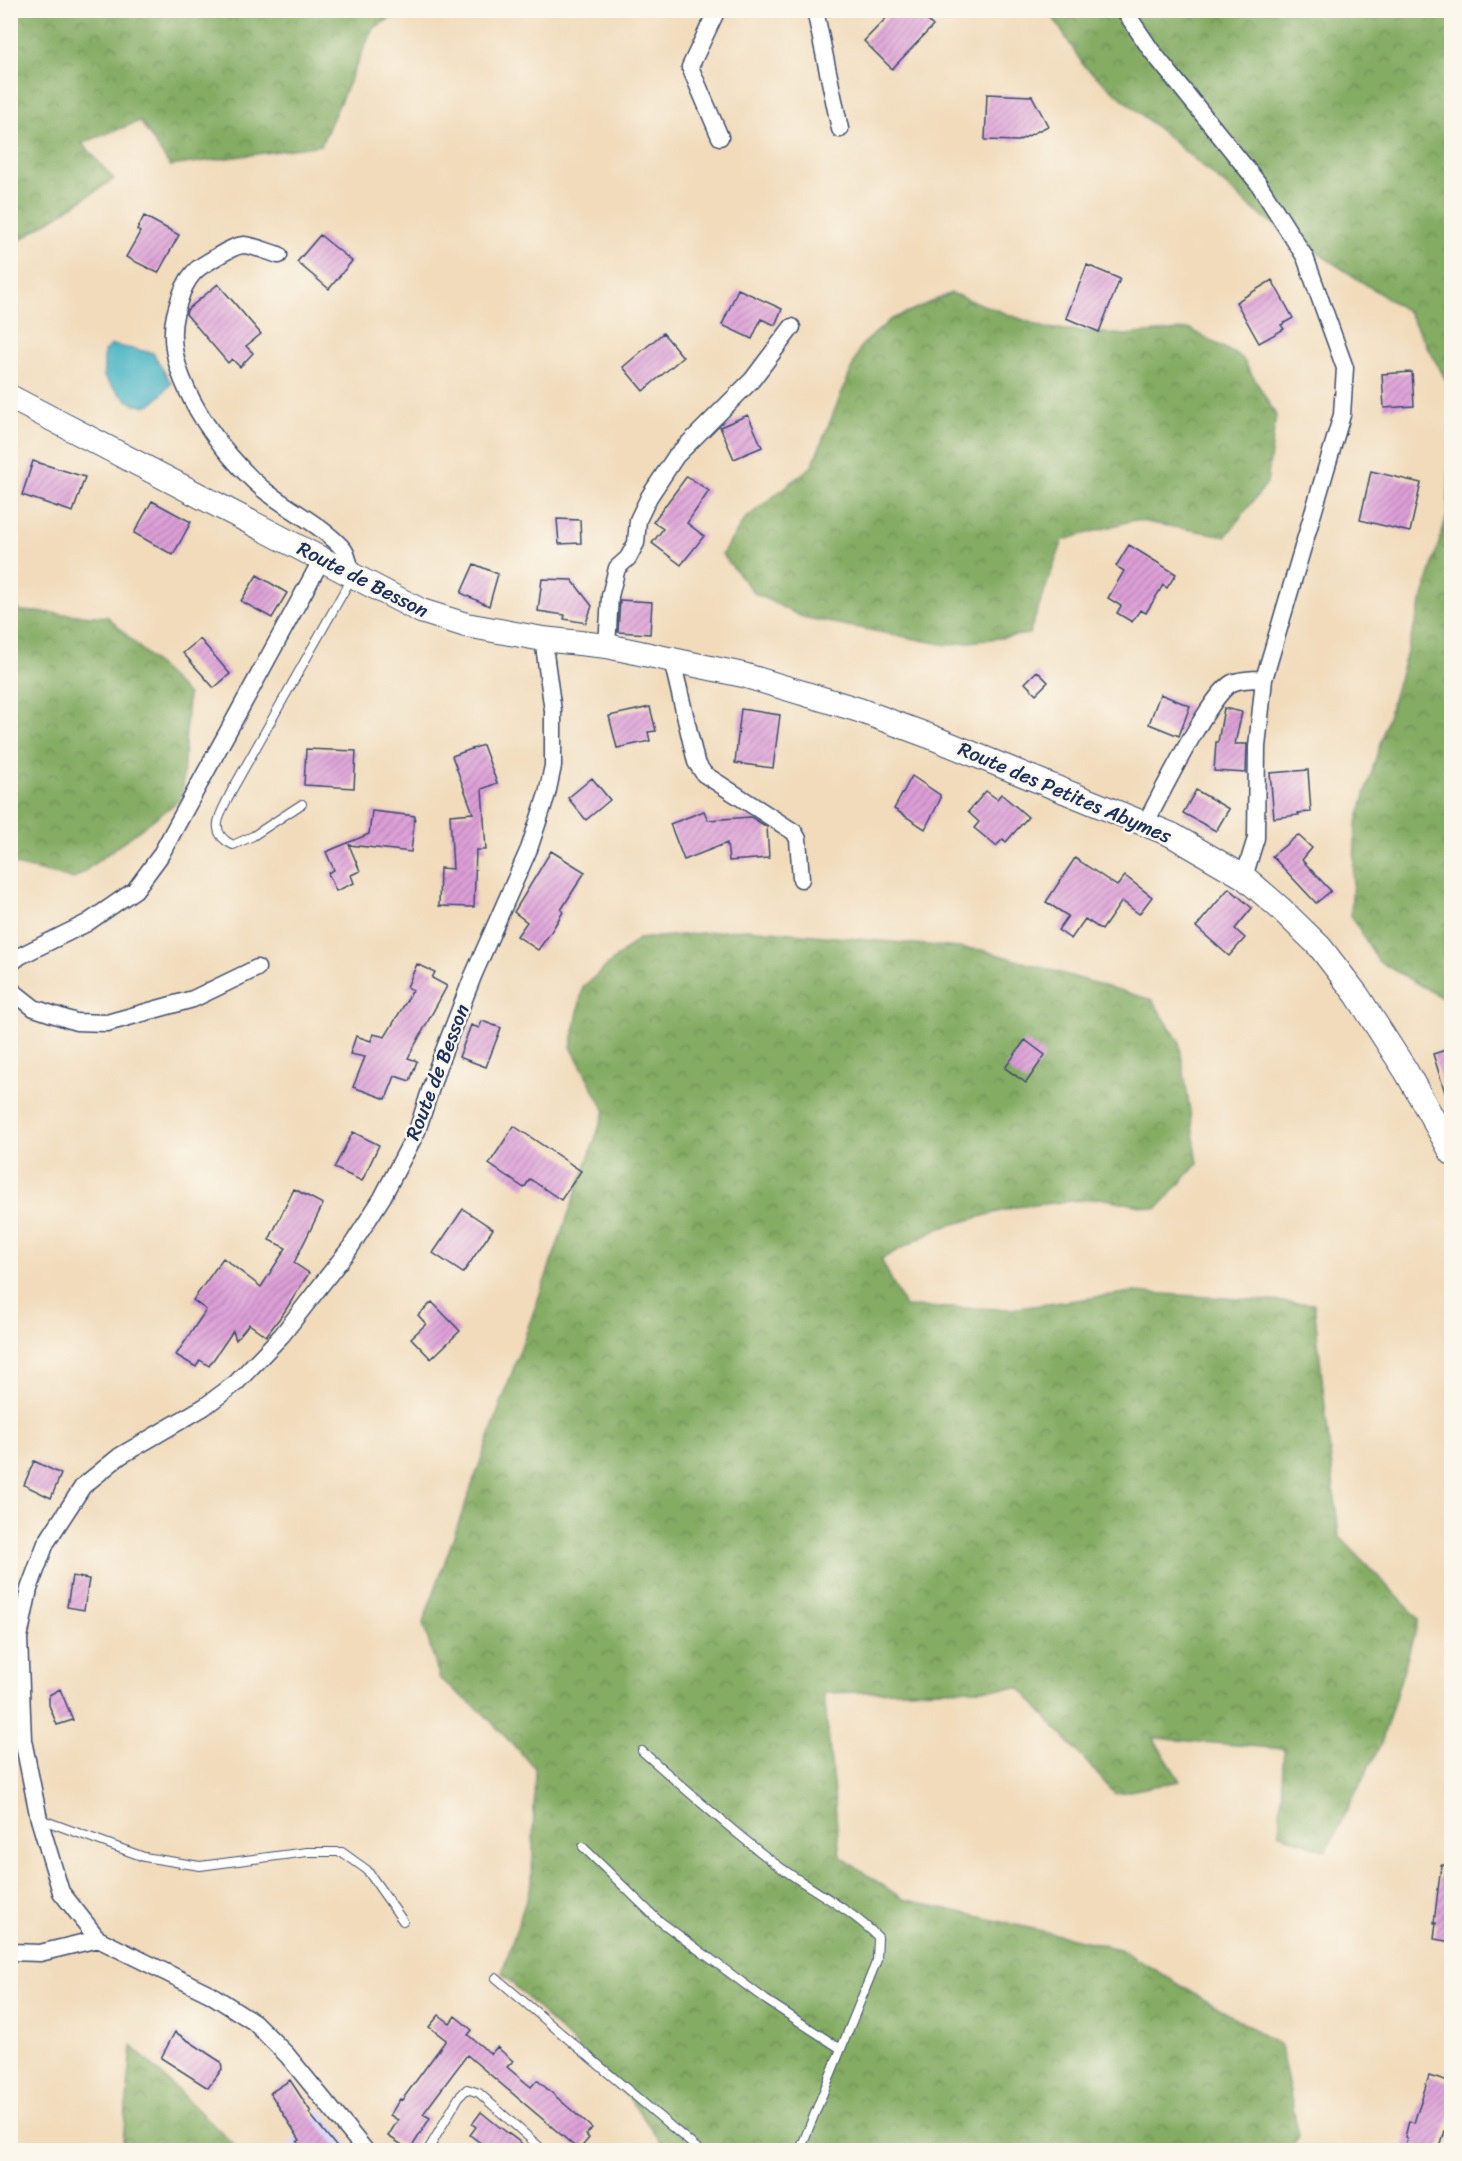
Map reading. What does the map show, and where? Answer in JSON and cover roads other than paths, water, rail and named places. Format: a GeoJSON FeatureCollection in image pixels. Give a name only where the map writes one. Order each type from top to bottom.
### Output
{"type":"FeatureCollection","features":[{"type":"Feature","properties":{"kind":"main road","name":"Route de Besson"},"geometry":{"type":"LineString","coordinates":[[11,398],[421,611],[466,625],[543,639]]}},
{"type":"Feature","properties":{"kind":"main road","name":"Route des Petites Abymes"},"geometry":{"type":"LineString","coordinates":[[543,639],[606,646],[743,675],[859,710],[960,748],[1145,824],[1210,856],[1244,877],[1281,909],[1320,948],[1357,995],[1406,1071],[1452,1153]]}},
{"type":"Feature","properties":{"kind":"street"},"geometry":{"type":"LineString","coordinates":[[717,10],[690,67],[720,137]]}},
{"type":"Feature","properties":{"kind":"street"},"geometry":{"type":"LineString","coordinates":[[815,10],[840,129]]}},
{"type":"Feature","properties":{"kind":"street"},"geometry":{"type":"LineString","coordinates":[[1124,10],[1150,50],[1258,183],[1305,257],[1345,368],[1342,415],[1264,679],[1257,747],[1256,838],[1244,877]]}},
{"type":"Feature","properties":{"kind":"street"},"geometry":{"type":"LineString","coordinates":[[10,964],[20,956],[87,923],[135,890],[160,856],[338,569],[349,562],[346,552],[332,538],[262,488],[216,440],[195,408],[177,363],[171,331],[179,298],[193,271],[242,245],[279,255]]}},
{"type":"Feature","properties":{"kind":"street"},"geometry":{"type":"LineString","coordinates":[[606,646],[610,596],[617,568],[628,558],[636,543],[638,520],[649,497],[676,456],[752,380],[792,327]]}},
{"type":"Feature","properties":{"kind":"street","name":"Route de Besson"},"geometry":{"type":"LineString","coordinates":[[98,1939],[61,1892],[39,1819],[22,1740],[19,1638],[29,1589],[46,1543],[83,1486],[120,1456],[204,1407],[236,1383],[282,1335],[350,1248],[382,1198],[417,1131],[438,1066],[529,849],[547,794],[553,766],[553,711],[543,639]]}},
{"type":"Feature","properties":{"kind":"street"},"geometry":{"type":"LineString","coordinates":[[672,660],[696,762],[704,774],[794,832],[798,839],[801,879]]}},
{"type":"Feature","properties":{"kind":"street"},"geometry":{"type":"LineString","coordinates":[[1145,824],[1215,699],[1231,683],[1264,679]]}},
{"type":"Feature","properties":{"kind":"street"},"geometry":{"type":"LineString","coordinates":[[10,990],[34,1008],[76,1022],[107,1023],[193,999],[257,968]]}},
{"type":"Feature","properties":{"kind":"street"},"geometry":{"type":"LineString","coordinates":[[10,1953],[40,1953],[98,1939],[210,1994],[254,2022],[287,2055],[365,2151]]}},
{"type":"Feature","properties":{"kind":"lane"},"geometry":{"type":"LineString","coordinates":[[302,804],[252,836],[233,845],[224,841],[219,834],[218,823],[231,792],[338,569]]}},
{"type":"Feature","properties":{"kind":"lane"},"geometry":{"type":"LineString","coordinates":[[642,1751],[728,1826],[775,1863],[861,1920],[878,1937],[877,1960],[800,2151]]}},
{"type":"Feature","properties":{"kind":"lane"},"geometry":{"type":"LineString","coordinates":[[39,1819],[144,1857],[200,1866],[307,1852],[342,1852],[367,1870],[403,1921]]}},
{"type":"Feature","properties":{"kind":"lane"},"geometry":{"type":"LineString","coordinates":[[583,1847],[657,1919],[685,1941],[765,2000],[841,2049]]}},
{"type":"Feature","properties":{"kind":"lane"},"geometry":{"type":"LineString","coordinates":[[496,1977],[699,2151]]}},
{"type":"Feature","properties":{"kind":"lane"},"geometry":{"type":"LineString","coordinates":[[429,2151],[459,2097],[467,2089],[479,2093],[543,2151]]}},
{"type":"Feature","properties":{"kind":"water"},"geometry":{"type":"Polygon","coordinates":[[[112,345],[153,353],[171,383],[155,401],[141,406],[134,404],[120,394],[104,377],[104,351],[112,345]]]}}]}
